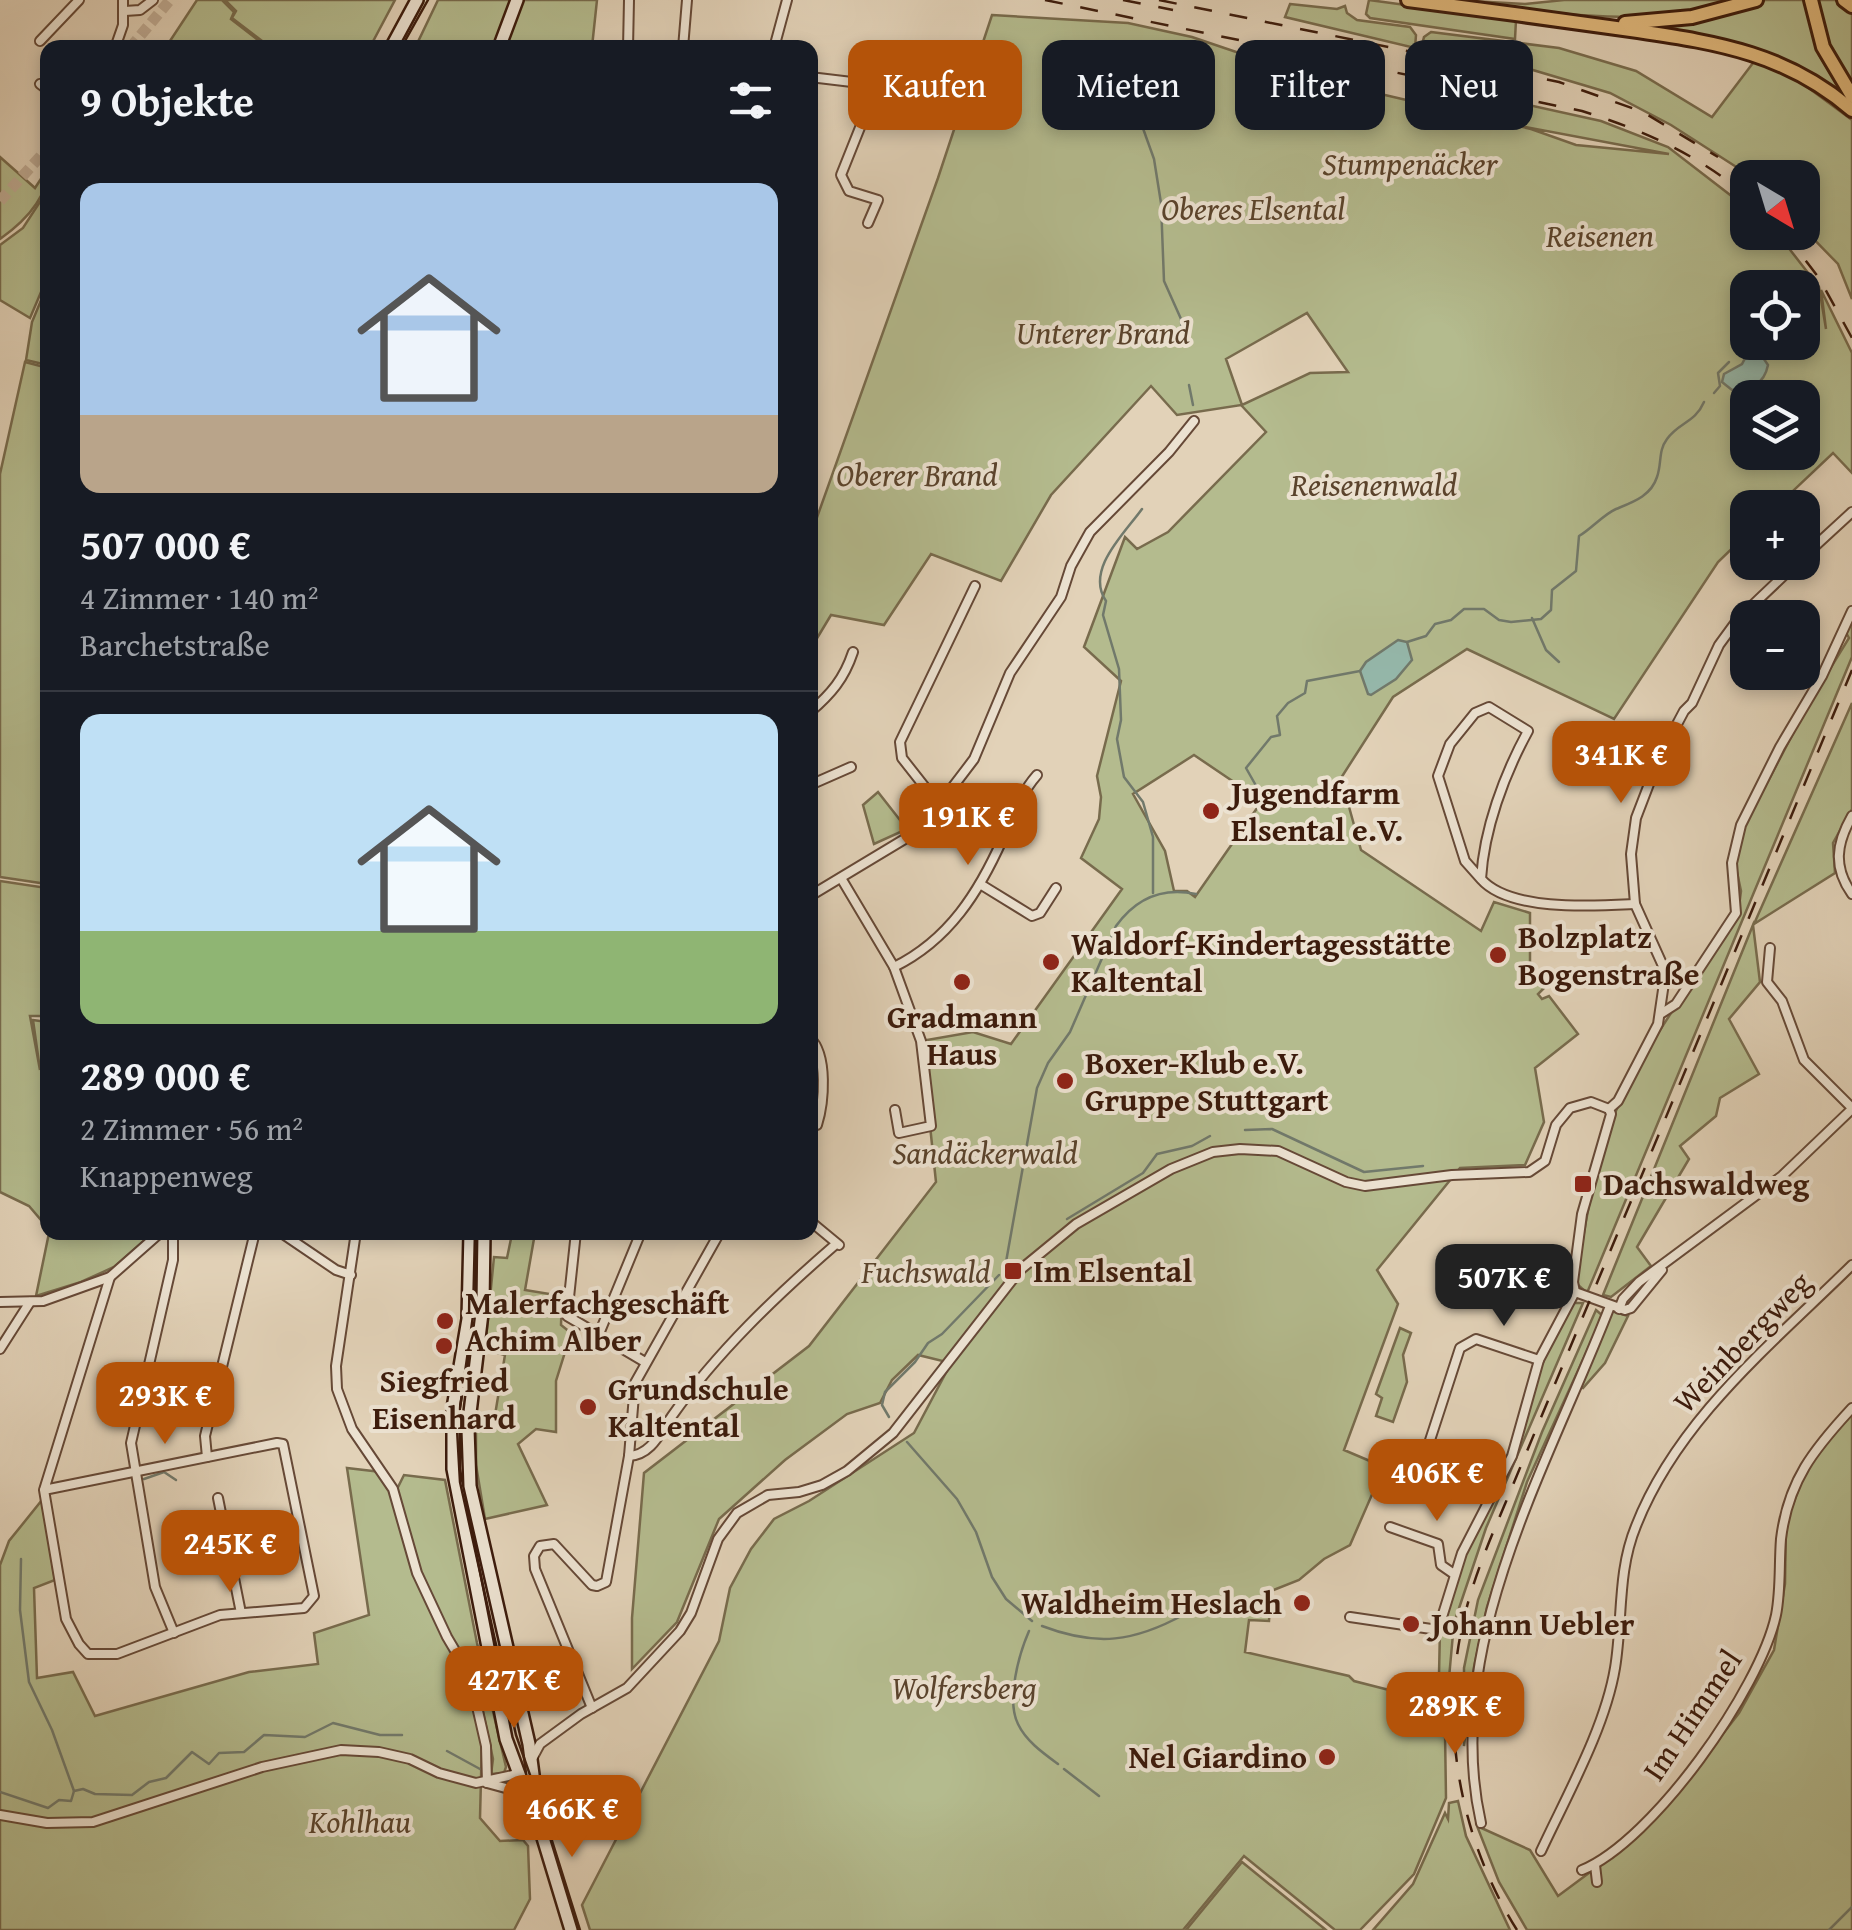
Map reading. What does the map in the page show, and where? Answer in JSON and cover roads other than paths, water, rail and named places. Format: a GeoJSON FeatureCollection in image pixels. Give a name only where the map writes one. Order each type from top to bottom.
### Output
{"type":"FeatureCollection","features":[{"type":"Feature","properties":{"kind":"highway"},"geometry":{"type":"LineString","coordinates":[[1408,0],[1607,24],[1690,37],[1751,52],[1806,78],[1852,110]]}},
{"type":"Feature","properties":{"kind":"highway"},"geometry":{"type":"LineString","coordinates":[[1607,24],[1692,16],[1756,0]]}},
{"type":"Feature","properties":{"kind":"highway"},"geometry":{"type":"LineString","coordinates":[[1811,0],[1823,47],[1852,96]]}},
{"type":"Feature","properties":{"kind":"highway"},"geometry":{"type":"LineString","coordinates":[[1844,0],[1852,6]]}},
{"type":"Feature","properties":{"kind":"main road"},"geometry":{"type":"LineString","coordinates":[[395,40],[418,0]]}},
{"type":"Feature","properties":{"kind":"main road"},"geometry":{"type":"LineString","coordinates":[[502,40],[518,0]]}},
{"type":"Feature","properties":{"kind":"main road"},"geometry":{"type":"LineString","coordinates":[[470,1240],[468,1318],[453,1408],[453,1469],[493,1679],[515,1767],[540,1828],[571,1930]]}},
{"type":"Feature","properties":{"kind":"main road"},"geometry":{"type":"LineString","coordinates":[[484,1240],[482,1316],[470,1404],[468,1465],[474,1508],[535,1747],[532,1766],[540,1828]]}},
{"type":"Feature","properties":{"kind":"street"},"geometry":{"type":"LineString","coordinates":[[41,40],[79,0]]}},
{"type":"Feature","properties":{"kind":"street"},"geometry":{"type":"LineString","coordinates":[[118,40],[125,11],[123,0]]}},
{"type":"Feature","properties":{"kind":"street"},"geometry":{"type":"LineString","coordinates":[[125,11],[140,10],[153,0]]}},
{"type":"Feature","properties":{"kind":"street"},"geometry":{"type":"LineString","coordinates":[[628,40],[629,0]]}},
{"type":"Feature","properties":{"kind":"street"},"geometry":{"type":"LineString","coordinates":[[684,40],[687,0]]}},
{"type":"Feature","properties":{"kind":"street"},"geometry":{"type":"LineString","coordinates":[[776,40],[787,0]]}},
{"type":"Feature","properties":{"kind":"street"},"geometry":{"type":"LineString","coordinates":[[818,79],[848,81]]}},
{"type":"Feature","properties":{"kind":"street"},"geometry":{"type":"LineString","coordinates":[[859,130],[841,175],[849,191],[878,200],[868,223]]}},
{"type":"Feature","properties":{"kind":"street"},"geometry":{"type":"LineString","coordinates":[[818,891],[913,834],[939,806],[974,759],[1010,672],[1060,597],[1090,532],[1194,421]]}},
{"type":"Feature","properties":{"kind":"street"},"geometry":{"type":"LineString","coordinates":[[1820,542],[1852,512]]}},
{"type":"Feature","properties":{"kind":"street"},"geometry":{"type":"LineString","coordinates":[[1350,1617],[1438,1630],[1454,1574],[1512,1456],[1538,1360],[1575,1292],[1582,1214],[1609,1109],[1618,1101],[1662,1014],[1662,966],[1635,904],[1631,873],[1636,818],[1660,758],[1719,645],[1738,620],[1779,580]]}},
{"type":"Feature","properties":{"kind":"street"},"geometry":{"type":"LineString","coordinates":[[939,806],[902,758],[900,742],[975,586]]}},
{"type":"Feature","properties":{"kind":"street"},"geometry":{"type":"LineString","coordinates":[[1662,1014],[1676,1004],[1736,913],[1732,863],[1741,825],[1822,676],[1852,611]]}},
{"type":"Feature","properties":{"kind":"street"},"geometry":{"type":"LineString","coordinates":[[818,705],[832,693],[853,652]]}},
{"type":"Feature","properties":{"kind":"street"},"geometry":{"type":"LineString","coordinates":[[1481,879],[1493,819],[1510,768],[1528,732],[1489,707],[1475,713],[1450,744],[1438,776],[1465,861],[1481,879],[1499,891],[1538,902],[1570,908],[1635,904]]}},
{"type":"Feature","properties":{"kind":"street"},"geometry":{"type":"LineString","coordinates":[[818,781],[851,767]]}},
{"type":"Feature","properties":{"kind":"street"},"geometry":{"type":"LineString","coordinates":[[894,967],[922,952],[951,926],[980,884],[1024,792],[1036,776]]}},
{"type":"Feature","properties":{"kind":"street"},"geometry":{"type":"LineString","coordinates":[[1852,816],[1838,846],[1838,862],[1852,894]]}},
{"type":"Feature","properties":{"kind":"street"},"geometry":{"type":"LineString","coordinates":[[841,878],[894,967],[920,1041],[931,1126],[899,1133],[895,1110]]}},
{"type":"Feature","properties":{"kind":"street"},"geometry":{"type":"LineString","coordinates":[[980,884],[1032,916],[1042,910],[1056,888]]}},
{"type":"Feature","properties":{"kind":"street"},"geometry":{"type":"LineString","coordinates":[[1575,1292],[1615,1307],[1631,1308],[1668,1262],[1782,1176],[1852,1108],[1804,1060],[1782,1001],[1767,982],[1770,948]]}},
{"type":"Feature","properties":{"kind":"street"},"geometry":{"type":"LineString","coordinates":[[818,1048],[822,1109],[818,1121]]}},
{"type":"Feature","properties":{"kind":"street"},"geometry":{"type":"LineString","coordinates":[[487,1784],[515,1767],[520,1750],[535,1747],[626,1688],[680,1631],[691,1613],[718,1539],[737,1514],[768,1495],[822,1485],[847,1471],[893,1432],[1020,1270],[1076,1224],[1170,1169],[1213,1152],[1240,1148],[1278,1151],[1356,1185],[1529,1172],[1545,1161],[1556,1125],[1570,1108],[1591,1102],[1609,1109]]}},
{"type":"Feature","properties":{"kind":"street"},"geometry":{"type":"LineString","coordinates":[[629,1456],[638,1455],[655,1442],[697,1383],[742,1332],[837,1244],[818,1228]]}},
{"type":"Feature","properties":{"kind":"street"},"geometry":{"type":"LineString","coordinates":[[0,1302],[43,1301],[110,1277],[152,1240]]}},
{"type":"Feature","properties":{"kind":"street"},"geometry":{"type":"LineString","coordinates":[[173,1240],[174,1260],[132,1430],[134,1472],[155,1587],[174,1633]]}},
{"type":"Feature","properties":{"kind":"street"},"geometry":{"type":"LineString","coordinates":[[207,1457],[206,1436],[253,1240]]}},
{"type":"Feature","properties":{"kind":"street"},"geometry":{"type":"LineString","coordinates":[[292,1240],[336,1270],[351,1275]]}},
{"type":"Feature","properties":{"kind":"street"},"geometry":{"type":"LineString","coordinates":[[355,1240],[336,1389],[352,1430],[392,1488],[417,1573],[470,1676],[486,1746],[487,1784]]}},
{"type":"Feature","properties":{"kind":"street"},"geometry":{"type":"LineString","coordinates":[[575,1240],[566,1311],[570,1320],[645,1362]]}},
{"type":"Feature","properties":{"kind":"street"},"geometry":{"type":"LineString","coordinates":[[598,1334],[638,1240]]}},
{"type":"Feature","properties":{"kind":"street"},"geometry":{"type":"LineString","coordinates":[[592,1708],[535,1569],[534,1556],[540,1546],[554,1544],[592,1584],[606,1582],[629,1456],[635,1383],[715,1240]]}},
{"type":"Feature","properties":{"kind":"street","name":"Weinbergweg"},"geometry":{"type":"LineString","coordinates":[[1542,1851],[1589,1747],[1615,1670],[1622,1573],[1636,1527],[1658,1481],[1691,1428],[1725,1390],[1852,1265]]}},
{"type":"Feature","properties":{"kind":"street"},"geometry":{"type":"LineString","coordinates":[[44,1490],[284,1444],[314,1596],[304,1608],[220,1616],[118,1654],[83,1650],[69,1628],[62,1604],[44,1490],[110,1277]]}},
{"type":"Feature","properties":{"kind":"street"},"geometry":{"type":"LineString","coordinates":[[0,1349],[30,1302]]}},
{"type":"Feature","properties":{"kind":"street"},"geometry":{"type":"LineString","coordinates":[[1481,1823],[1471,1721],[1479,1662],[1510,1556],[1551,1442],[1615,1307]]}},
{"type":"Feature","properties":{"kind":"street"},"geometry":{"type":"LineString","coordinates":[[1419,1474],[1460,1348],[1476,1339],[1538,1360]]}},
{"type":"Feature","properties":{"kind":"street","name":"Im Himmel"},"geometry":{"type":"LineString","coordinates":[[1582,1870],[1595,1865],[1628,1839],[1661,1804],[1722,1728],[1739,1700],[1766,1650],[1776,1614],[1785,1515],[1812,1451],[1852,1408]]}},
{"type":"Feature","properties":{"kind":"street"},"geometry":{"type":"LineString","coordinates":[[218,1498],[241,1613]]}},
{"type":"Feature","properties":{"kind":"street"},"geometry":{"type":"LineString","coordinates":[[1390,1527],[1438,1544],[1442,1565],[1454,1574]]}},
{"type":"Feature","properties":{"kind":"street"},"geometry":{"type":"LineString","coordinates":[[0,1814],[47,1823],[93,1822],[262,1766],[341,1750],[379,1752],[439,1773],[524,1793]]}},
{"type":"Feature","properties":{"kind":"street"},"geometry":{"type":"LineString","coordinates":[[515,1767],[537,1805]]}},
{"type":"Feature","properties":{"kind":"street"},"geometry":{"type":"LineString","coordinates":[[1595,1865],[1597,1882]]}},
{"type":"Feature","properties":{"kind":"waterway"},"geometry":{"type":"LineString","coordinates":[[1144,130],[1154,159],[1161,203],[1164,281],[1181,319],[1182,345]]}},
{"type":"Feature","properties":{"kind":"waterway"},"geometry":{"type":"LineString","coordinates":[[1714,393],[1720,386],[1718,373],[1729,362]]}},
{"type":"Feature","properties":{"kind":"waterway"},"geometry":{"type":"LineString","coordinates":[[1189,385],[1193,405]]}},
{"type":"Feature","properties":{"kind":"waterway"},"geometry":{"type":"LineString","coordinates":[[1407,642],[1426,636],[1435,624],[1451,620],[1464,609],[1484,609],[1499,620],[1511,622],[1541,619],[1551,610],[1552,590],[1576,571],[1579,536],[1611,511],[1646,494],[1657,477],[1664,444],[1704,402]]}},
{"type":"Feature","properties":{"kind":"waterway"},"geometry":{"type":"LineString","coordinates":[[1142,509],[1109,553],[1100,577],[1106,601],[1103,615],[1119,669],[1121,720],[1117,739],[1124,777],[1143,802],[1153,837],[1153,893]]}},
{"type":"Feature","properties":{"kind":"waterway"},"geometry":{"type":"LineString","coordinates":[[1532,618],[1546,650],[1559,662]]}},
{"type":"Feature","properties":{"kind":"waterway"},"geometry":{"type":"LineString","coordinates":[[1263,798],[1246,768],[1271,737],[1280,735],[1277,716],[1288,703],[1305,693],[1307,681],[1360,671]]}},
{"type":"Feature","properties":{"kind":"waterway"},"geometry":{"type":"LineString","coordinates":[[1006,1262],[1037,1088],[1048,1063],[1070,1032],[1116,926],[1132,908],[1151,897],[1172,892],[1196,894]]}},
{"type":"Feature","properties":{"kind":"waterway"},"geometry":{"type":"LineString","coordinates":[[1245,1130],[1272,1129],[1364,1172],[1423,1166]]}},
{"type":"Feature","properties":{"kind":"waterway"},"geometry":{"type":"LineString","coordinates":[[1067,1219],[1143,1173],[1157,1154],[1192,1146],[1210,1136]]}},
{"type":"Feature","properties":{"kind":"waterway"},"geometry":{"type":"LineString","coordinates":[[889,1417],[882,1405],[885,1392],[928,1343],[942,1334],[999,1275]]}},
{"type":"Feature","properties":{"kind":"waterway"},"geometry":{"type":"LineString","coordinates":[[907,1442],[957,1499],[1006,1599],[1032,1621]]}},
{"type":"Feature","properties":{"kind":"waterway"},"geometry":{"type":"LineString","coordinates":[[144,1479],[164,1472],[176,1480]]}},
{"type":"Feature","properties":{"kind":"waterway"},"geometry":{"type":"LineString","coordinates":[[21,1559],[20,1610],[29,1682],[74,1791]]}},
{"type":"Feature","properties":{"kind":"waterway"},"geometry":{"type":"LineString","coordinates":[[1042,1626],[1080,1637],[1115,1638],[1149,1631],[1185,1614]]}},
{"type":"Feature","properties":{"kind":"waterway"},"geometry":{"type":"LineString","coordinates":[[1029,1631],[1015,1677],[1015,1714],[1026,1736],[1058,1764]]}},
{"type":"Feature","properties":{"kind":"waterway"},"geometry":{"type":"LineString","coordinates":[[0,1792],[48,1808],[59,1800],[71,1801],[74,1791],[83,1789],[95,1794],[132,1795],[149,1782],[166,1778],[192,1752],[209,1764],[219,1753],[244,1752],[264,1735],[305,1737],[333,1723],[380,1735],[402,1735]]}},
{"type":"Feature","properties":{"kind":"waterway"},"geometry":{"type":"LineString","coordinates":[[447,1751],[480,1769]]}},
{"type":"Feature","properties":{"kind":"waterway"},"geometry":{"type":"LineString","coordinates":[[1064,1769],[1099,1796]]}},
{"type":"Feature","properties":{"kind":"waterway"},"geometry":{"type":"LineString","coordinates":[[1829,1930],[1852,1907]]}},
{"type":"Feature","properties":{"kind":"tunnel"},"geometry":{"type":"LineString","coordinates":[[137,40],[170,0]]}},
{"type":"Feature","properties":{"kind":"tunnel"},"geometry":{"type":"LineString","coordinates":[[0,201],[40,157]]}},
{"type":"Feature","properties":{"kind":"tram line"},"geometry":{"type":"LineString","coordinates":[[406,40],[428,0]]}},
{"type":"Feature","properties":{"kind":"tram line"},"geometry":{"type":"LineString","coordinates":[[475,1240],[473,1316],[457,1429],[460,1482],[516,1735],[580,1930]]}},
{"type":"Feature","properties":{"kind":"railway"},"geometry":{"type":"LineString","coordinates":[[1045,0],[1582,111],[1670,145],[1730,183]]}},
{"type":"Feature","properties":{"kind":"railway"},"geometry":{"type":"LineString","coordinates":[[1123,0],[1173,10]]}},
{"type":"Feature","properties":{"kind":"railway"},"geometry":{"type":"LineString","coordinates":[[1159,0],[1559,82],[1643,112],[1718,157]]}},
{"type":"Feature","properties":{"kind":"railway"},"geometry":{"type":"LineString","coordinates":[[1798,250],[1819,278],[1852,338]]}},
{"type":"Feature","properties":{"kind":"railway"},"geometry":{"type":"LineString","coordinates":[[1517,1930],[1482,1860],[1460,1784],[1453,1705],[1466,1611],[1492,1534],[1852,670]]}},
{"type":"Feature","properties":{"kind":"place","name":"Jugendfarm Elsental e.V."},"geometry":{"type":"Point","coordinates":[1211,811]}},
{"type":"Feature","properties":{"kind":"place","name":"Bolzplatz Bogenstraße"},"geometry":{"type":"Point","coordinates":[1498,955]}},
{"type":"Feature","properties":{"kind":"place","name":"Waldorf-Kindertagesstätte Kaltental"},"geometry":{"type":"Point","coordinates":[1051,962]}},
{"type":"Feature","properties":{"kind":"place","name":"Gradmann Haus"},"geometry":{"type":"Point","coordinates":[962,982]}},
{"type":"Feature","properties":{"kind":"place","name":"Boxer-Klub e.V. Gruppe Stuttgart"},"geometry":{"type":"Point","coordinates":[1065,1081]}},
{"type":"Feature","properties":{"kind":"place","name":"Dachswaldweg"},"geometry":{"type":"Point","coordinates":[1583,1184]}},
{"type":"Feature","properties":{"kind":"place","name":"Im Elsental"},"geometry":{"type":"Point","coordinates":[1013,1271]}},
{"type":"Feature","properties":{"kind":"place","name":"Malerfachgeschäft Achim Alber"},"geometry":{"type":"Point","coordinates":[445,1321]}},
{"type":"Feature","properties":{"kind":"place","name":"Siegfried Eisenhard"},"geometry":{"type":"Point","coordinates":[444,1346]}},
{"type":"Feature","properties":{"kind":"place","name":"Grundschule Kaltental"},"geometry":{"type":"Point","coordinates":[588,1407]}},
{"type":"Feature","properties":{"kind":"place","name":"Waldheim Heslach"},"geometry":{"type":"Point","coordinates":[1302,1603]}},
{"type":"Feature","properties":{"kind":"place","name":"Johann Uebler"},"geometry":{"type":"Point","coordinates":[1411,1624]}},
{"type":"Feature","properties":{"kind":"place","name":"Nel Giardino"},"geometry":{"type":"Point","coordinates":[1327,1757]}},
{"type":"Feature","properties":{"kind":"park label","name":"Stumpenäcker"},"geometry":{"type":"Point","coordinates":[1410,164]}},
{"type":"Feature","properties":{"kind":"park label","name":"Oberes Elsental"},"geometry":{"type":"Point","coordinates":[1253,209]}},
{"type":"Feature","properties":{"kind":"park label","name":"Reisenen"},"geometry":{"type":"Point","coordinates":[1600,236]}},
{"type":"Feature","properties":{"kind":"park label","name":"Unterer Brand"},"geometry":{"type":"Point","coordinates":[1103,333]}},
{"type":"Feature","properties":{"kind":"park label","name":"Oberer Brand"},"geometry":{"type":"Point","coordinates":[917,475]}},
{"type":"Feature","properties":{"kind":"park label","name":"Reisenenwald"},"geometry":{"type":"Point","coordinates":[1374,485]}},
{"type":"Feature","properties":{"kind":"park label","name":"Sandäckerwald"},"geometry":{"type":"Point","coordinates":[985,1153]}},
{"type":"Feature","properties":{"kind":"park label","name":"Fuchswald"},"geometry":{"type":"Point","coordinates":[926,1272]}},
{"type":"Feature","properties":{"kind":"park label","name":"Wolfersberg"},"geometry":{"type":"Point","coordinates":[964,1688]}},
{"type":"Feature","properties":{"kind":"park label","name":"Kohlhau"},"geometry":{"type":"Point","coordinates":[360,1822]}}]}
